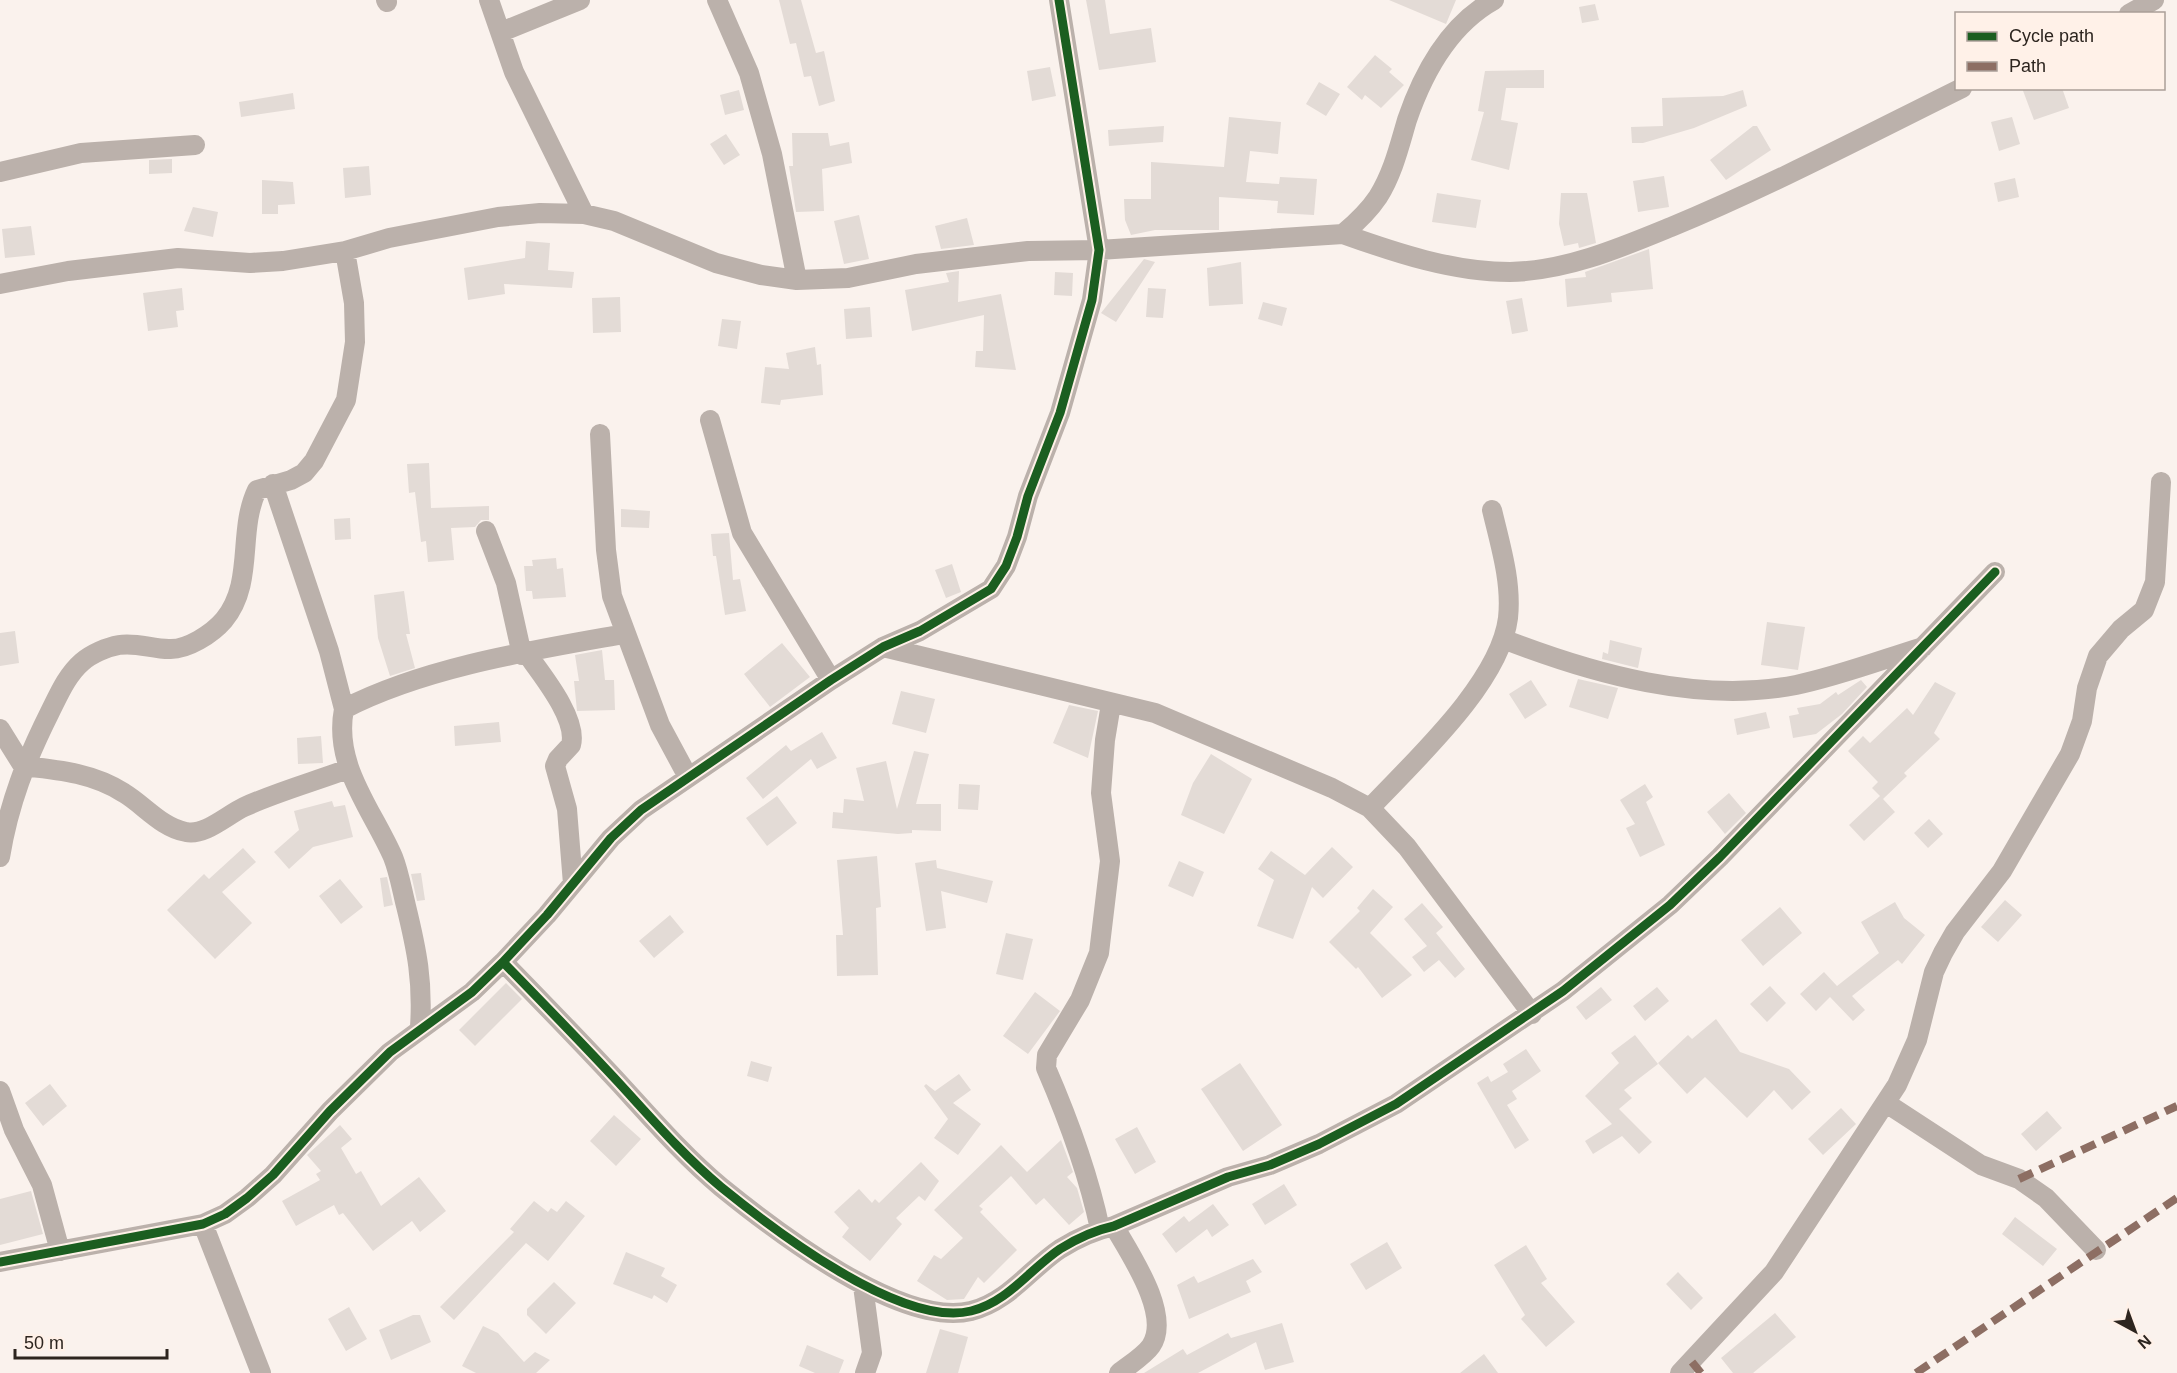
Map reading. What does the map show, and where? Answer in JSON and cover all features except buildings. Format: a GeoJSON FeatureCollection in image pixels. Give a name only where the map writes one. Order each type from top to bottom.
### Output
{"type":"FeatureCollection","features":[{"type":"Feature","properties":{"kind":"street"},"geometry":{"type":"LineString","coordinates":[[489,0],[517,80],[584,214]]}},
{"type":"Feature","properties":{"kind":"street"},"geometry":{"type":"LineString","coordinates":[[501,32],[580,0]]}},
{"type":"Feature","properties":{"kind":"street"},"geometry":{"type":"LineString","coordinates":[[717,0],[749,73],[772,154],[797,280]]}},
{"type":"Feature","properties":{"kind":"street"},"geometry":{"type":"LineString","coordinates":[[0,1262],[203,1224],[232,1209],[273,1175],[358,1083],[420,1028],[471,992],[503,962],[611,838],[641,810],[831,680],[883,648],[920,631],[991,589],[1006,566],[1060,413],[1092,300],[1099,250],[1059,0]]}},
{"type":"Feature","properties":{"kind":"street"},"geometry":{"type":"LineString","coordinates":[[1343,234],[1362,218],[1379,196],[1395,165],[1408,119],[1428,70],[1442,45],[1466,21],[1494,0]]}},
{"type":"Feature","properties":{"kind":"street"},"geometry":{"type":"LineString","coordinates":[[2133,12],[2154,0]]}},
{"type":"Feature","properties":{"kind":"street"},"geometry":{"type":"LineString","coordinates":[[0,284],[178,258],[250,263],[345,251],[389,238],[498,217],[540,213],[584,214],[614,221],[716,262],[761,275],[797,280],[848,278],[916,264],[986,255],[1343,234],[1415,257],[1459,267],[1509,272],[1544,270],[1623,245],[1738,199],[1958,90]]}},
{"type":"Feature","properties":{"kind":"street"},"geometry":{"type":"LineString","coordinates":[[0,172],[81,153],[195,145]]}},
{"type":"Feature","properties":{"kind":"street"},"geometry":{"type":"LineString","coordinates":[[0,857],[5,824],[23,766],[65,682],[82,662],[103,650],[120,645],[170,650],[189,645],[223,621],[237,599],[245,573],[250,504],[257,490],[291,480],[304,473],[315,461],[346,400],[355,342],[354,303],[345,251]]}},
{"type":"Feature","properties":{"kind":"street"},"geometry":{"type":"LineString","coordinates":[[710,420],[742,533],[754,557],[831,680]]}},
{"type":"Feature","properties":{"kind":"street"},"geometry":{"type":"LineString","coordinates":[[600,434],[607,569],[612,596],[624,634],[660,725],[688,777]]}},
{"type":"Feature","properties":{"kind":"street"},"geometry":{"type":"LineString","coordinates":[[1680,1373],[1774,1272],[1898,1085],[1917,1040],[1934,972],[1954,932],[2002,871],[2070,754],[2082,721],[2087,687],[2098,656],[2121,629],[2144,610],[2155,582],[2161,482]]}},
{"type":"Feature","properties":{"kind":"street"},"geometry":{"type":"LineString","coordinates":[[273,484],[329,651],[344,709],[341,724],[348,769],[394,859],[418,954],[423,989],[420,1028]]}},
{"type":"Feature","properties":{"kind":"street"},"geometry":{"type":"LineString","coordinates":[[1370,808],[1441,734],[1469,699],[1503,639],[1508,616],[1507,578],[1492,510]]}},
{"type":"Feature","properties":{"kind":"street"},"geometry":{"type":"LineString","coordinates":[[486,531],[502,572],[525,654],[552,691],[572,729],[571,745],[558,759],[555,766],[567,809],[573,884]]}},
{"type":"Feature","properties":{"kind":"street"},"geometry":{"type":"LineString","coordinates":[[503,962],[652,1119],[721,1186],[863,1286],[900,1303],[933,1310],[969,1312],[993,1304],[1060,1249],[1228,1177],[1270,1165],[1319,1144],[1396,1104],[1532,1014],[1613,953],[1670,905],[1995,572]]}},
{"type":"Feature","properties":{"kind":"street"},"geometry":{"type":"LineString","coordinates":[[344,709],[396,687],[525,654],[624,634]]}},
{"type":"Feature","properties":{"kind":"street"},"geometry":{"type":"LineString","coordinates":[[1503,639],[1575,664],[1673,686],[1749,691],[1795,685],[1837,675],[1924,646]]}},
{"type":"Feature","properties":{"kind":"street"},"geometry":{"type":"LineString","coordinates":[[883,648],[1155,713],[1332,788],[1370,808],[1407,847],[1532,1014]]}},
{"type":"Feature","properties":{"kind":"street"},"geometry":{"type":"LineString","coordinates":[[1111,704],[1103,752],[1101,792],[1110,861],[1099,953],[1080,1000],[1047,1055],[1046,1068],[1079,1148],[1107,1228],[1142,1276],[1155,1310],[1158,1332],[1150,1347],[1119,1373]]}},
{"type":"Feature","properties":{"kind":"street"},"geometry":{"type":"LineString","coordinates":[[0,729],[23,766]]}},
{"type":"Feature","properties":{"kind":"street"},"geometry":{"type":"LineString","coordinates":[[23,766],[60,770],[100,780],[125,793],[170,826],[194,833],[244,807],[348,769]]}},
{"type":"Feature","properties":{"kind":"street"},"geometry":{"type":"LineString","coordinates":[[0,1091],[14,1130],[42,1185],[60,1251]]}},
{"type":"Feature","properties":{"kind":"street"},"geometry":{"type":"LineString","coordinates":[[1886,1103],[1981,1165],[2019,1179],[2046,1198],[2096,1251]]}},
{"type":"Feature","properties":{"kind":"street"},"geometry":{"type":"LineString","coordinates":[[203,1224],[261,1373]]}},
{"type":"Feature","properties":{"kind":"street"},"geometry":{"type":"LineString","coordinates":[[863,1286],[872,1334],[872,1353],[866,1373]]}},
{"type":"Feature","properties":{"kind":"marked path"},"geometry":{"type":"LineString","coordinates":[[2019,1179],[2177,1106]]}},
{"type":"Feature","properties":{"kind":"marked path"},"geometry":{"type":"LineString","coordinates":[[1916,1373],[2177,1198]]}},
{"type":"Feature","properties":{"kind":"marked path"},"geometry":{"type":"LineString","coordinates":[[1692,1362],[1701,1373]]}},
{"type":"Feature","properties":{"kind":"cycle path"},"geometry":{"type":"LineString","coordinates":[[0,1262],[203,1224],[225,1214],[273,1175],[330,1111],[390,1052],[472,992],[503,962],[547,915],[611,838],[641,810],[883,647],[920,631],[991,589],[1006,566],[1028,496],[1060,413],[1092,300],[1099,250],[1059,0]]}},
{"type":"Feature","properties":{"kind":"cycle path"},"geometry":{"type":"LineString","coordinates":[[503,962],[694,1163],[773,1227],[840,1272],[875,1291],[910,1305],[942,1312],[971,1311],[984,1307],[1008,1293],[1049,1257],[1079,1238],[1114,1226],[1228,1177],[1270,1165],[1319,1144],[1396,1104],[1563,991],[1670,905],[1720,857],[1995,572]]}}]}
